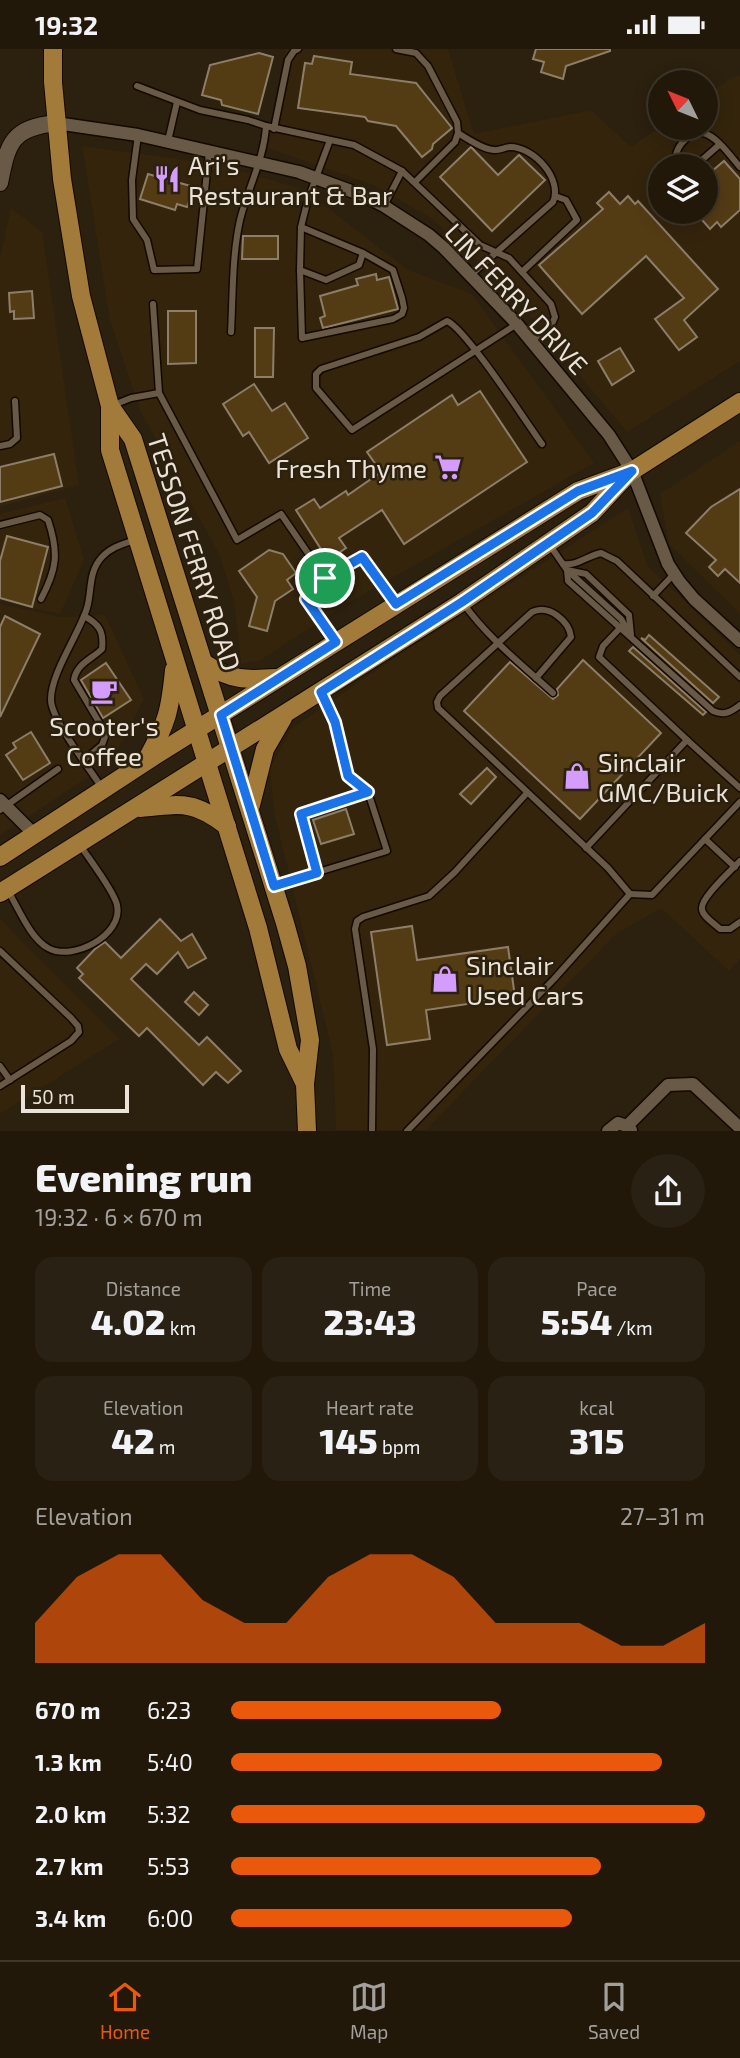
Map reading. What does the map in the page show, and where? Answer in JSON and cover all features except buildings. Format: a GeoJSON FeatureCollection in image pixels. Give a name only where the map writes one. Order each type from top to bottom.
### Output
{"type":"FeatureCollection","features":[{"type":"Feature","properties":{"kind":"main road","name":"TESSON FERRY ROAD"},"geometry":{"type":"LineString","coordinates":[[53,49],[56,123],[72,253],[91,341],[110,406],[110,450],[268,960],[288,1049],[305,1084]]}},
{"type":"Feature","properties":{"kind":"main road"},"geometry":{"type":"LineString","coordinates":[[0,857],[196,730],[578,491],[632,471],[740,402]]}},
{"type":"Feature","properties":{"kind":"main road","name":"TESSON FERRY ROAD"},"geometry":{"type":"LineString","coordinates":[[110,406],[133,439],[251,809],[297,966],[310,1040],[305,1084],[307,1131]]}},
{"type":"Feature","properties":{"kind":"main road"},"geometry":{"type":"LineString","coordinates":[[3,891],[462,602],[592,513],[632,471]]}},
{"type":"Feature","properties":{"kind":"main road"},"geometry":{"type":"LineString","coordinates":[[145,763],[166,723],[171,707],[175,663]]}},
{"type":"Feature","properties":{"kind":"main road"},"geometry":{"type":"LineString","coordinates":[[204,663],[223,675],[238,680],[281,678]]}},
{"type":"Feature","properties":{"kind":"main road"},"geometry":{"type":"LineString","coordinates":[[251,809],[264,749],[285,715]]}},
{"type":"Feature","properties":{"kind":"main road"},"geometry":{"type":"LineString","coordinates":[[134,809],[184,804],[197,807],[227,826]]}},
{"type":"Feature","properties":{"kind":"street","name":"LIN FERRY DRIVE"},"geometry":{"type":"LineString","coordinates":[[56,123],[138,135],[259,162],[316,178],[341,186],[384,206],[429,235],[517,324],[609,435],[632,471],[657,541],[674,574],[694,599],[740,641]]}},
{"type":"Feature","properties":{"kind":"street"},"geometry":{"type":"LineString","coordinates":[[0,183],[4,145],[30,127],[56,123]]}},
{"type":"Feature","properties":{"kind":"street"},"geometry":{"type":"LineString","coordinates":[[2,805],[34,834]]}},
{"type":"Feature","properties":{"kind":"street"},"geometry":{"type":"LineString","coordinates":[[608,1131],[618,1123],[629,1128],[668,1085],[693,1084],[740,1128]]}},
{"type":"Feature","properties":{"kind":"lane"},"geometry":{"type":"LineString","coordinates":[[274,129],[288,60],[298,49]]}},
{"type":"Feature","properties":{"kind":"lane"},"geometry":{"type":"LineString","coordinates":[[396,49],[416,53],[428,66],[457,122],[455,142],[415,182]]}},
{"type":"Feature","properties":{"kind":"lane"},"geometry":{"type":"LineString","coordinates":[[137,86],[200,110],[248,120],[274,129],[354,145],[402,171],[480,245],[509,258],[551,304],[555,317],[552,324],[531,341]]}},
{"type":"Feature","properties":{"kind":"lane"},"geometry":{"type":"LineString","coordinates":[[167,143],[177,102]]}},
{"type":"Feature","properties":{"kind":"lane"},"geometry":{"type":"LineString","coordinates":[[231,333],[234,263],[240,222],[265,141],[266,127]]}},
{"type":"Feature","properties":{"kind":"lane"},"geometry":{"type":"LineString","coordinates":[[458,133],[494,151],[511,147],[525,150],[545,167],[555,185],[553,202],[471,275]]}},
{"type":"Feature","properties":{"kind":"lane"},"geometry":{"type":"LineString","coordinates":[[676,154],[681,144],[693,135],[703,134],[719,145],[740,167]]}},
{"type":"Feature","properties":{"kind":"lane"},"geometry":{"type":"LineString","coordinates":[[138,135],[132,180],[133,219],[147,240],[153,270],[197,269],[209,152]]}},
{"type":"Feature","properties":{"kind":"lane"},"geometry":{"type":"LineString","coordinates":[[301,227],[363,253],[393,270],[404,308],[402,314],[393,319],[302,338],[299,270],[301,227],[308,199],[330,140]]}},
{"type":"Feature","properties":{"kind":"lane"},"geometry":{"type":"LineString","coordinates":[[709,154],[719,145]]}},
{"type":"Feature","properties":{"kind":"lane"},"geometry":{"type":"LineString","coordinates":[[384,206],[402,171]]}},
{"type":"Feature","properties":{"kind":"lane"},"geometry":{"type":"LineString","coordinates":[[522,272],[577,220],[566,200],[555,196]]}},
{"type":"Feature","properties":{"kind":"lane"},"geometry":{"type":"LineString","coordinates":[[299,270],[326,280],[359,265],[363,253]]}},
{"type":"Feature","properties":{"kind":"lane"},"geometry":{"type":"LineString","coordinates":[[153,304],[159,393],[237,540],[281,515],[325,578]]}},
{"type":"Feature","properties":{"kind":"lane"},"geometry":{"type":"LineString","coordinates":[[517,324],[475,351],[352,430],[316,388],[316,374],[321,369],[419,337],[447,321],[453,324],[475,351],[542,444]]}},
{"type":"Feature","properties":{"kind":"lane"},"geometry":{"type":"LineString","coordinates":[[110,406],[131,398],[159,393]]}},
{"type":"Feature","properties":{"kind":"lane"},"geometry":{"type":"LineString","coordinates":[[0,446],[10,444],[17,438],[15,401]]}},
{"type":"Feature","properties":{"kind":"lane"},"geometry":{"type":"LineString","coordinates":[[0,525],[40,515],[48,520],[56,554],[55,566],[41,599]]}},
{"type":"Feature","properties":{"kind":"lane"},"geometry":{"type":"LineString","coordinates":[[103,789],[55,716],[51,700],[54,685],[87,607],[92,574],[101,558],[114,547],[137,539]]}},
{"type":"Feature","properties":{"kind":"lane"},"geometry":{"type":"LineString","coordinates":[[548,542],[565,567],[621,619],[631,635]]}},
{"type":"Feature","properties":{"kind":"lane"},"geometry":{"type":"LineString","coordinates":[[565,567],[601,553],[617,561],[740,677]]}},
{"type":"Feature","properties":{"kind":"lane"},"geometry":{"type":"LineString","coordinates":[[336,642],[306,599],[318,582],[362,557],[396,604]]}},
{"type":"Feature","properties":{"kind":"lane"},"geometry":{"type":"LineString","coordinates":[[565,567],[568,581],[713,711],[721,715],[740,705]]}},
{"type":"Feature","properties":{"kind":"lane"},"geometry":{"type":"LineString","coordinates":[[653,596],[674,574]]}},
{"type":"Feature","properties":{"kind":"lane"},"geometry":{"type":"LineString","coordinates":[[462,602],[476,622],[553,693]]}},
{"type":"Feature","properties":{"kind":"lane"},"geometry":{"type":"LineString","coordinates":[[536,678],[571,637],[569,628],[549,609],[535,610],[440,696],[437,706],[608,868],[630,894],[652,895],[740,802]]}},
{"type":"Feature","properties":{"kind":"lane"},"geometry":{"type":"LineString","coordinates":[[84,616],[96,623],[102,631],[102,649],[81,665],[74,680],[106,734],[102,745],[84,759]]}},
{"type":"Feature","properties":{"kind":"lane"},"geometry":{"type":"LineString","coordinates":[[621,627],[603,646],[599,657],[740,788]]}},
{"type":"Feature","properties":{"kind":"lane"},"geometry":{"type":"LineString","coordinates":[[274,886],[387,851],[368,792],[348,776],[335,722],[321,692]]}},
{"type":"Feature","properties":{"kind":"lane"},"geometry":{"type":"LineString","coordinates":[[586,848],[687,740]]}},
{"type":"Feature","properties":{"kind":"lane"},"geometry":{"type":"LineString","coordinates":[[2,805],[58,769]]}},
{"type":"Feature","properties":{"kind":"lane"},"geometry":{"type":"LineString","coordinates":[[317,873],[301,814],[368,792]]}},
{"type":"Feature","properties":{"kind":"lane"},"geometry":{"type":"LineString","coordinates":[[372,1131],[373,1049],[355,929],[357,922],[363,917],[421,900],[435,891],[527,793]]}},
{"type":"Feature","properties":{"kind":"lane"},"geometry":{"type":"LineString","coordinates":[[705,839],[737,864],[705,898],[702,909],[720,929],[730,929],[740,922]]}},
{"type":"Feature","properties":{"kind":"lane"},"geometry":{"type":"LineString","coordinates":[[3,891],[36,937],[50,950],[60,953],[75,952],[108,934],[117,922],[117,903],[79,844]]}},
{"type":"Feature","properties":{"kind":"lane"},"geometry":{"type":"LineString","coordinates":[[407,1131],[554,979],[630,894]]}},
{"type":"Feature","properties":{"kind":"lane"},"geometry":{"type":"LineString","coordinates":[[0,951],[71,1018],[78,1026],[79,1032],[71,1041],[0,1086]]}},
{"type":"Feature","properties":{"kind":"lane"},"geometry":{"type":"LineString","coordinates":[[0,1066],[10,1080]]}},
{"type":"Feature","properties":{"kind":"shaded area"},"geometry":{"type":"Polygon","coordinates":[[[286,49],[448,49],[474,134],[591,110],[631,147],[648,135],[648,140],[718,140],[718,87],[740,75],[740,361],[627,432],[506,287],[431,218],[373,185],[268,148],[286,49]]]}},
{"type":"Feature","properties":{"kind":"shaded area"},"geometry":{"type":"Polygon","coordinates":[[[82,146],[221,165],[305,190],[408,270],[472,294],[594,463],[343,606],[261,660],[241,664],[234,602],[220,556],[140,410],[110,320],[82,146]]]}},
{"type":"Feature","properties":{"kind":"shaded area"},"geometry":{"type":"Polygon","coordinates":[[[11,208],[42,232],[79,485],[0,507],[0,257],[11,208]]]}},
{"type":"Feature","properties":{"kind":"shaded area"},"geometry":{"type":"Polygon","coordinates":[[[740,441],[740,614],[669,544],[660,494],[740,441]]]}},
{"type":"Feature","properties":{"kind":"shaded area"},"geometry":{"type":"Polygon","coordinates":[[[65,498],[84,560],[60,614],[0,601],[0,514],[65,498]]]}},
{"type":"Feature","properties":{"kind":"shaded area"},"geometry":{"type":"Polygon","coordinates":[[[628,508],[647,565],[740,655],[740,959],[729,971],[661,908],[616,934],[426,1130],[336,1130],[333,1054],[274,812],[270,769],[291,729],[390,661],[628,508]]]}},
{"type":"Feature","properties":{"kind":"shaded area"},"geometry":{"type":"Polygon","coordinates":[[[0,604],[61,617],[105,615],[144,699],[111,762],[0,835],[0,604]]]}},
{"type":"Feature","properties":{"kind":"shaded area"},"geometry":{"type":"Polygon","coordinates":[[[0,919],[119,1039],[0,1114],[0,919]]]}},
{"type":"Feature","properties":{"kind":"place","name":"Ari’s Restaurant & Bar"},"geometry":{"type":"Point","coordinates":[167,179]}},
{"type":"Feature","properties":{"kind":"place","name":"Fresh Thyme"},"geometry":{"type":"Point","coordinates":[448,467]}},
{"type":"Feature","properties":{"kind":"place","name":"Scooter's Coffee"},"geometry":{"type":"Point","coordinates":[104,691]}},
{"type":"Feature","properties":{"kind":"place","name":"Sinclair GMC/Buick"},"geometry":{"type":"Point","coordinates":[577,776]}},
{"type":"Feature","properties":{"kind":"place","name":"Sinclair Used Cars"},"geometry":{"type":"Point","coordinates":[445,979]}},
{"type":"Feature","properties":{"kind":"route"},"geometry":{"type":"LineString","coordinates":[[632,471],[592,513],[462,602],[321,692],[335,722],[348,776],[368,792],[301,814],[317,873],[274,886],[221,715],[336,642],[306,599],[318,582],[325,578],[362,557],[396,604],[578,491],[632,471]]}}]}
